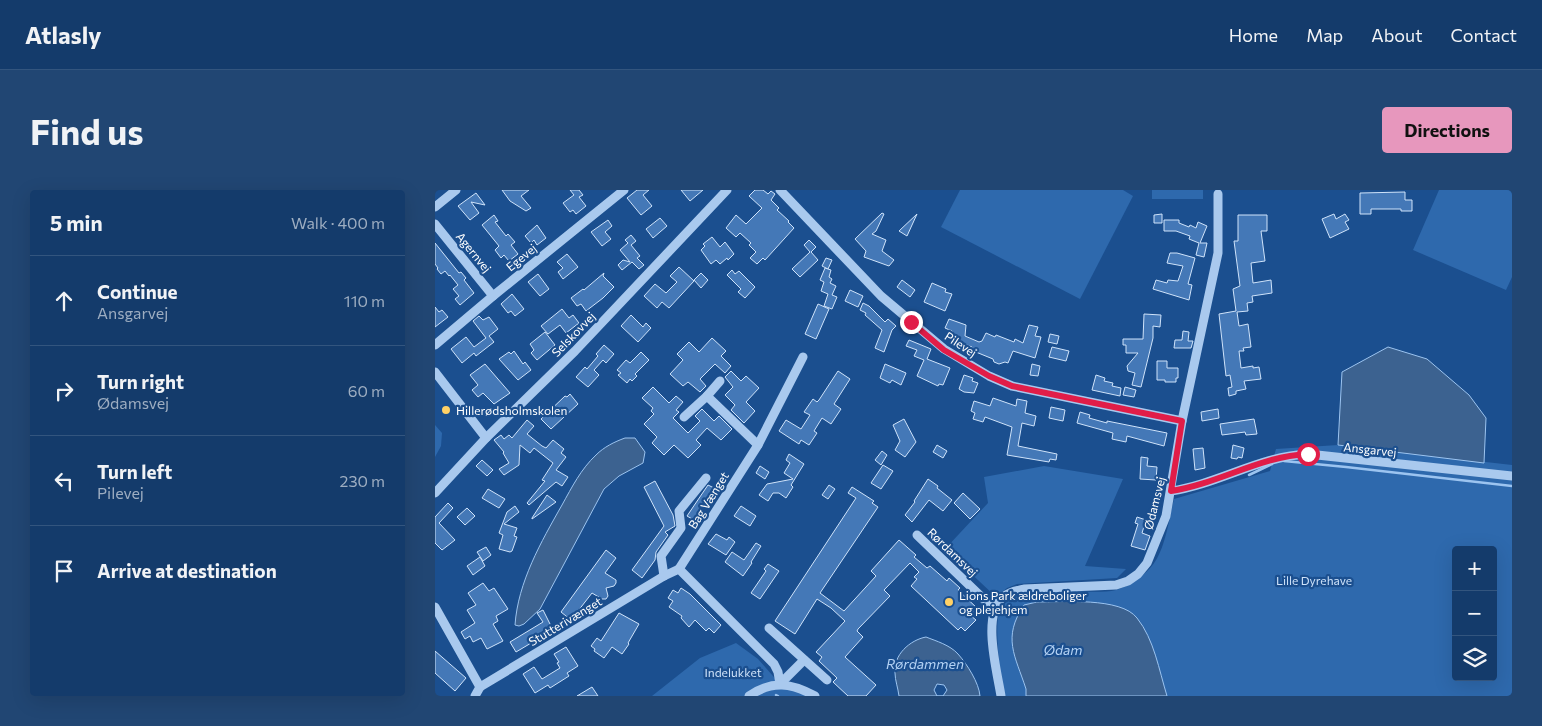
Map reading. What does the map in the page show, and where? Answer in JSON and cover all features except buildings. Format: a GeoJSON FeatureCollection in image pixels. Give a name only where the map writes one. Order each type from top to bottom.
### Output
{"type":"FeatureCollection","features":[{"type":"Feature","properties":{"kind":"street"},"geometry":{"type":"LineString","coordinates":[[435,207],[456,190]]}},
{"type":"Feature","properties":{"kind":"street","name":"Egevej"},"geometry":{"type":"LineString","coordinates":[[435,345],[624,190]]}},
{"type":"Feature","properties":{"kind":"street","name":"Selskovvej"},"geometry":{"type":"LineString","coordinates":[[435,493],[486,438],[575,351],[727,190]]}},
{"type":"Feature","properties":{"kind":"street","name":"Pilevej"},"geometry":{"type":"LineString","coordinates":[[780,190],[881,296],[944,350],[989,376],[1012,386],[1182,421]]}},
{"type":"Feature","properties":{"kind":"street","name":"Ødamsvej"},"geometry":{"type":"LineString","coordinates":[[994,609],[1001,598],[1011,592],[1023,589],[1116,585],[1128,581],[1138,574],[1147,563],[1166,516],[1182,421],[1218,253],[1218,194]]}},
{"type":"Feature","properties":{"kind":"street","name":"Agernvej"},"geometry":{"type":"LineString","coordinates":[[435,224],[493,296]]}},
{"type":"Feature","properties":{"kind":"street","name":"Bag Vænget"},"geometry":{"type":"LineString","coordinates":[[679,570],[758,444],[803,356]]}},
{"type":"Feature","properties":{"kind":"street"},"geometry":{"type":"LineString","coordinates":[[435,372],[486,438]]}},
{"type":"Feature","properties":{"kind":"street"},"geometry":{"type":"LineString","coordinates":[[685,417],[720,381]]}},
{"type":"Feature","properties":{"kind":"street"},"geometry":{"type":"LineString","coordinates":[[707,396],[758,444]]}},
{"type":"Feature","properties":{"kind":"street","name":"Ansgarvej"},"geometry":{"type":"LineString","coordinates":[[1171,491],[1189,488],[1277,457],[1308,454],[1512,476]]}},
{"type":"Feature","properties":{"kind":"street"},"geometry":{"type":"LineString","coordinates":[[663,576],[661,556],[681,528],[679,511],[706,478]]}},
{"type":"Feature","properties":{"kind":"street","name":"Rørdamsvej"},"geometry":{"type":"LineString","coordinates":[[917,535],[994,609]]}},
{"type":"Feature","properties":{"kind":"street"},"geometry":{"type":"LineString","coordinates":[[679,570],[774,664],[780,684]]}},
{"type":"Feature","properties":{"kind":"street","name":"Stutterivænget"},"geometry":{"type":"LineString","coordinates":[[480,686],[663,576],[679,570]]}},
{"type":"Feature","properties":{"kind":"street"},"geometry":{"type":"LineString","coordinates":[[435,607],[480,686],[475,696]]}},
{"type":"Feature","properties":{"kind":"street"},"geometry":{"type":"LineString","coordinates":[[994,609],[991,628],[1001,696]]}},
{"type":"Feature","properties":{"kind":"street"},"geometry":{"type":"LineString","coordinates":[[769,628],[827,680]]}},
{"type":"Feature","properties":{"kind":"street"},"geometry":{"type":"LineString","coordinates":[[780,684],[804,660]]}},
{"type":"Feature","properties":{"kind":"street"},"geometry":{"type":"LineString","coordinates":[[749,696],[761,689],[780,684],[793,686],[815,696]]}},
{"type":"Feature","properties":{"kind":"green space"},"geometry":{"type":"Polygon","coordinates":[[[960,190],[1123,190],[1133,196],[1080,299],[941,227],[960,190]]]}},
{"type":"Feature","properties":{"kind":"green space"},"geometry":{"type":"Polygon","coordinates":[[[1152,190],[1203,190],[1203,199],[1152,199],[1152,190]]]}},
{"type":"Feature","properties":{"kind":"green space"},"geometry":{"type":"Polygon","coordinates":[[[1439,190],[1512,190],[1512,277],[1506,290],[1413,250],[1439,190]]]}},
{"type":"Feature","properties":{"kind":"green space"},"geometry":{"type":"Polygon","coordinates":[[[435,425],[442,433],[441,446],[435,457],[435,425]]]}},
{"type":"Feature","properties":{"kind":"green space","name":"Lille Dyrehave"},"geometry":{"type":"Polygon","coordinates":[[[1338,445],[1512,465],[1512,696],[1003,696],[997,630],[999,613],[1006,603],[1018,596],[1034,593],[1051,591],[1104,592],[1116,590],[1130,584],[1156,561],[1166,535],[1174,499],[1270,471],[1276,449],[1338,445]]]}},
{"type":"Feature","properties":{"kind":"green space"},"geometry":{"type":"Polygon","coordinates":[[[1044,466],[1123,479],[1085,566],[1126,569],[1117,578],[1017,584],[1007,588],[996,597],[945,549],[988,503],[984,477],[1044,466]]]}},
{"type":"Feature","properties":{"kind":"green space","name":"Indelukket"},"geometry":{"type":"Polygon","coordinates":[[[736,643],[758,659],[780,684],[815,696],[652,696],[700,658],[736,643]]]}},
{"type":"Feature","properties":{"kind":"water"},"geometry":{"type":"Polygon","coordinates":[[[1388,347],[1427,359],[1469,395],[1486,418],[1484,463],[1338,445],[1342,372],[1388,347]]]}},
{"type":"Feature","properties":{"kind":"water"},"geometry":{"type":"Polygon","coordinates":[[[625,438],[635,438],[645,452],[643,463],[619,476],[604,489],[540,609],[524,624],[515,625],[521,593],[532,563],[546,533],[573,485],[586,466],[599,452],[625,438]]]}},
{"type":"Feature","properties":{"kind":"water","name":"Ødam"},"geometry":{"type":"Polygon","coordinates":[[[1037,602],[1090,602],[1129,611],[1137,618],[1148,635],[1167,696],[1026,696],[1026,689],[1013,647],[1013,627],[1024,605],[1037,602]]]}},
{"type":"Feature","properties":{"kind":"water","name":"Rørdammen"},"geometry":{"type":"Polygon","coordinates":[[[926,637],[955,651],[972,674],[980,696],[943,696],[947,690],[944,685],[937,684],[934,690],[937,696],[899,696],[895,676],[897,660],[904,649],[926,637]]]}},
{"type":"Feature","properties":{"kind":"waterway"},"geometry":{"type":"LineString","coordinates":[[1284,461],[1512,486]]}},
{"type":"Feature","properties":{"kind":"waterway"},"geometry":{"type":"LineString","coordinates":[[1249,475],[1272,464]]}},
{"type":"Feature","properties":{"kind":"place","name":"Hillerødsholmskolen"},"geometry":{"type":"Point","coordinates":[446,410]}},
{"type":"Feature","properties":{"kind":"place","name":"Lions Park ældreboliger og plejehjem"},"geometry":{"type":"Point","coordinates":[949,602]}},
{"type":"Feature","properties":{"kind":"route"},"geometry":{"type":"LineString","coordinates":[[911,322],[944,350],[989,376],[1012,386],[1182,421],[1171,491],[1189,488],[1277,457],[1308,454]]}}]}
